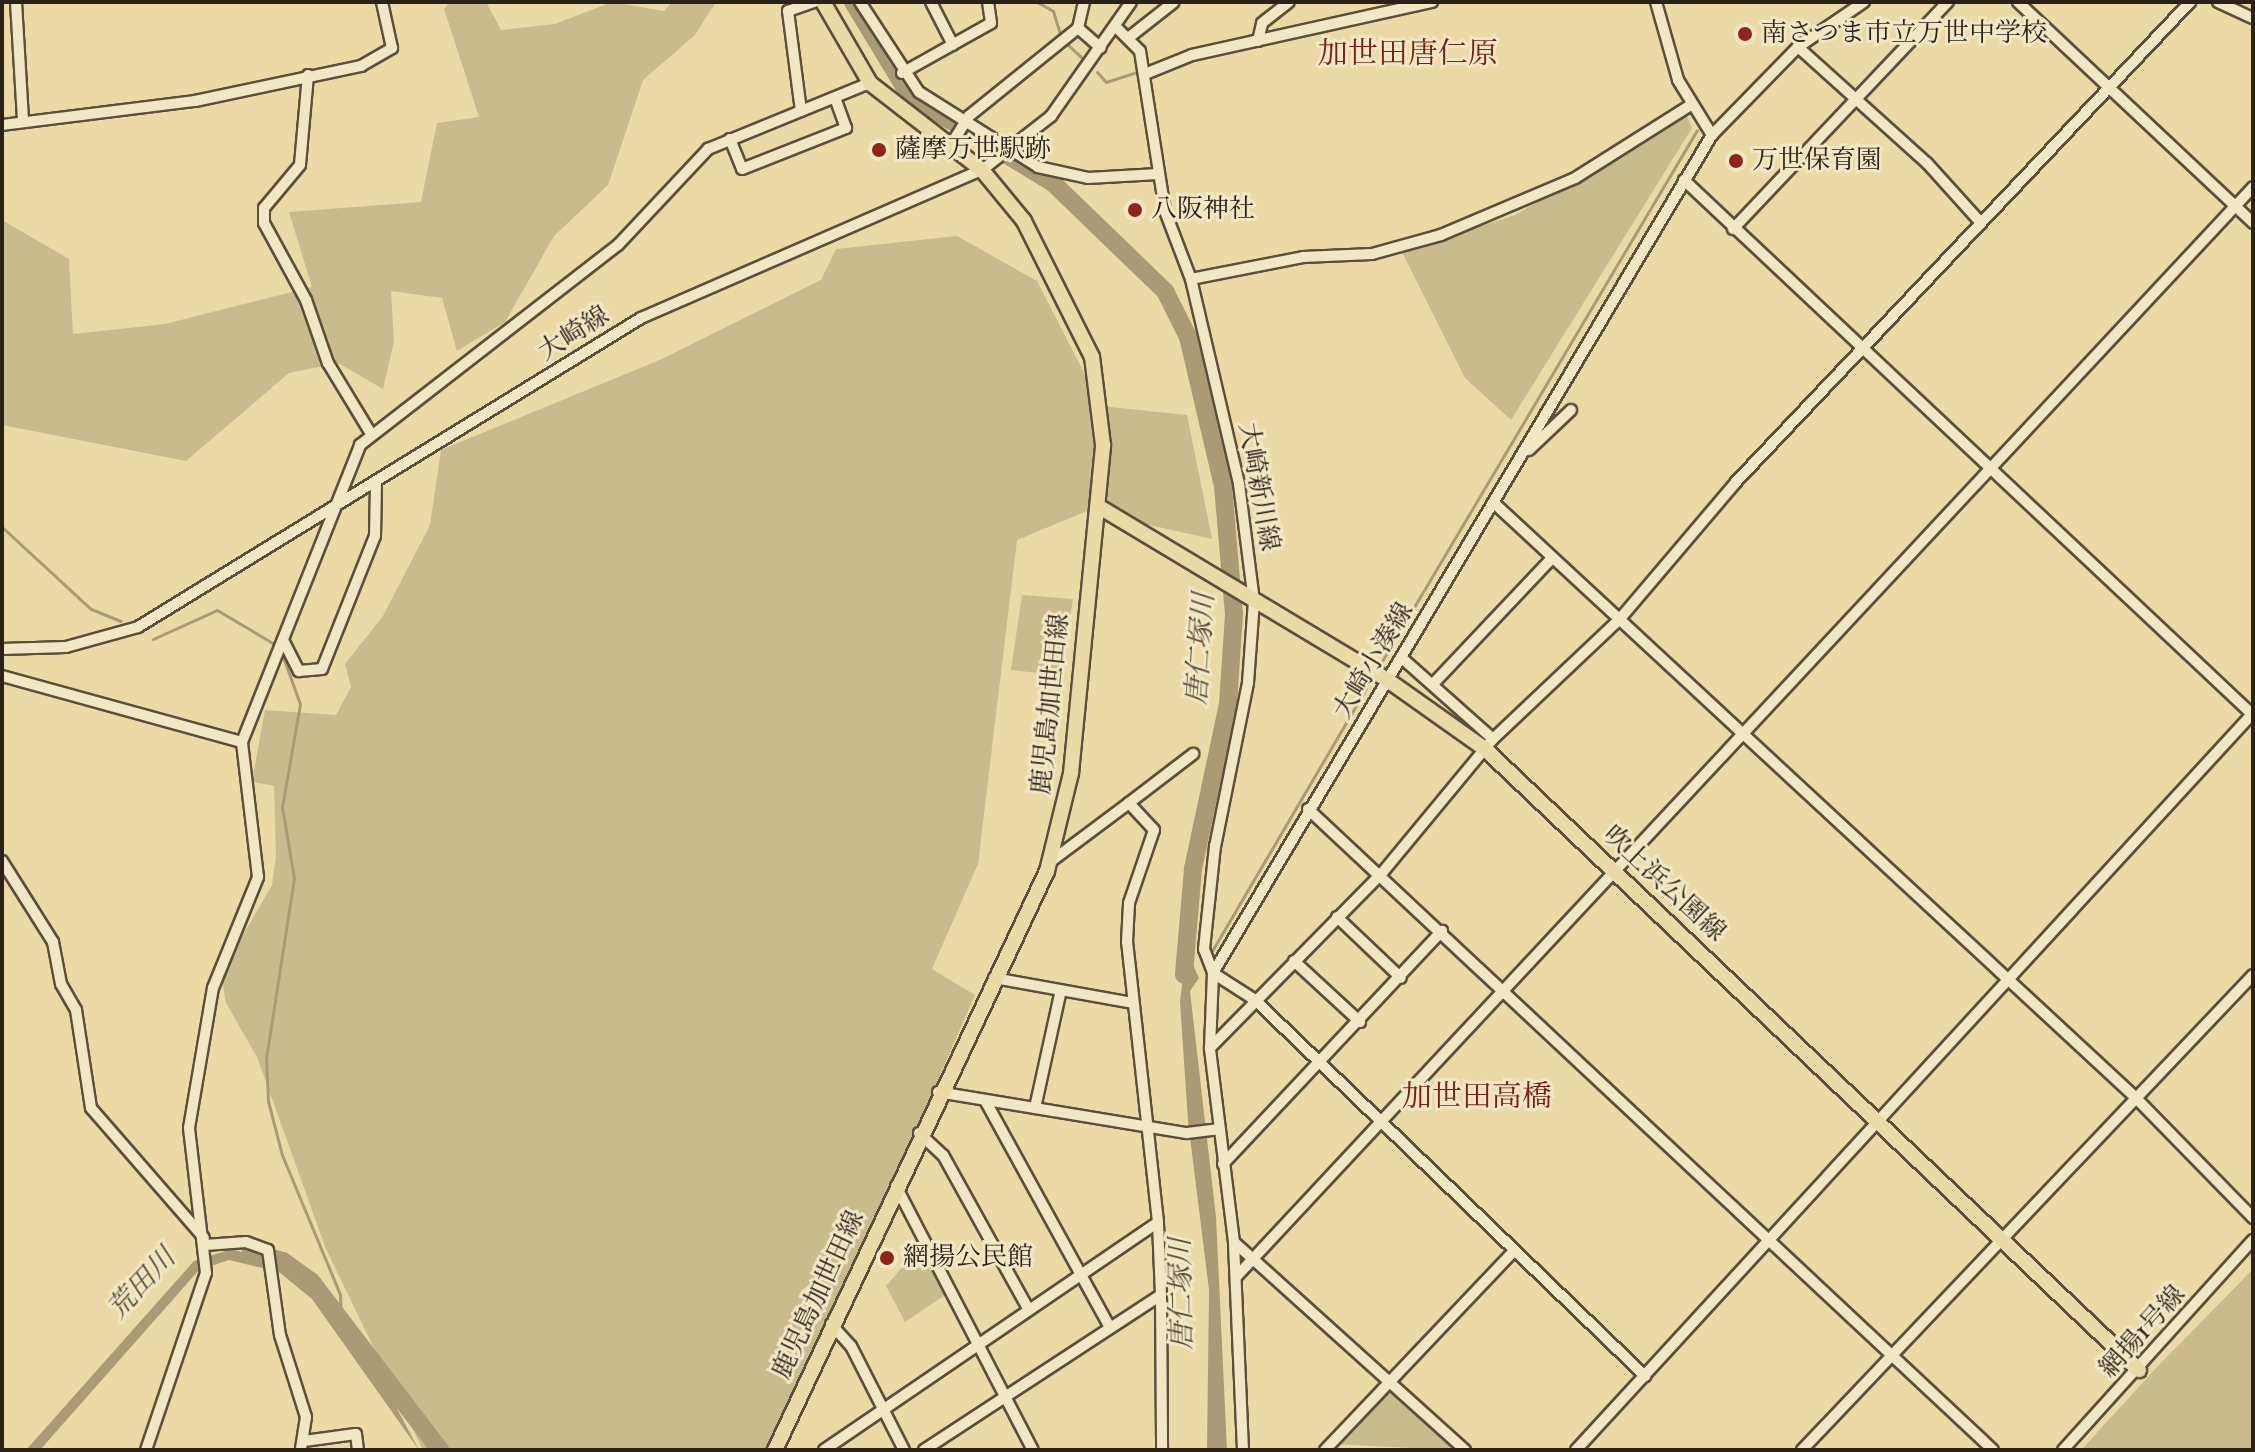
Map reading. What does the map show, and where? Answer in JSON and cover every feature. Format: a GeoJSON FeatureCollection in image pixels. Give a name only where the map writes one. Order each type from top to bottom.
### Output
{"type":"FeatureCollection","features":[{"type":"Feature","properties":{"kind":"main road","name":"鹿児島加世田線"},"geometry":{"type":"LineString","coordinates":[[775,1450],[938,1092],[1050,862],[1071,773],[1098,506],[1102,410],[1092,357],[1040,247],[982,170],[952,142],[870,83],[823,2]]}},
{"type":"Feature","properties":{"kind":"main road","name":"吹上浜公園線"},"geometry":{"type":"LineString","coordinates":[[1098,506],[1489,744],[1616,872],[2006,1239],[2139,1370]]}},
{"type":"Feature","properties":{"kind":"main road"},"geometry":{"type":"LineString","coordinates":[[1093,542],[1124,521]]}},
{"type":"Feature","properties":{"kind":"street"},"geometry":{"type":"LineString","coordinates":[[16,2],[23,121]]}},
{"type":"Feature","properties":{"kind":"street"},"geometry":{"type":"LineString","coordinates":[[2,125],[195,101],[361,66],[392,48],[382,2]]}},
{"type":"Feature","properties":{"kind":"street"},"geometry":{"type":"LineString","coordinates":[[801,111],[788,7],[814,2]]}},
{"type":"Feature","properties":{"kind":"street"},"geometry":{"type":"LineString","coordinates":[[860,2],[902,73],[964,122],[1038,167],[1088,178],[1158,174]]}},
{"type":"Feature","properties":{"kind":"street"},"geometry":{"type":"LineString","coordinates":[[931,2],[953,45]]}},
{"type":"Feature","properties":{"kind":"street"},"geometry":{"type":"LineString","coordinates":[[902,73],[991,23],[988,2]]}},
{"type":"Feature","properties":{"kind":"street"},"geometry":{"type":"LineString","coordinates":[[952,142],[964,122],[1078,28],[1084,2]]}},
{"type":"Feature","properties":{"kind":"street","name":"大崎線"},"geometry":{"type":"LineString","coordinates":[[2,649],[66,647],[138,627],[376,484],[641,318],[982,170],[1013,151],[1051,116],[1131,2]]}},
{"type":"Feature","properties":{"kind":"street"},"geometry":{"type":"LineString","coordinates":[[1115,26],[1132,35],[1174,2]]}},
{"type":"Feature","properties":{"kind":"street"},"geometry":{"type":"LineString","coordinates":[[1258,41],[1262,23],[1289,2]]}},
{"type":"Feature","properties":{"kind":"street"},"geometry":{"type":"LineString","coordinates":[[1145,74],[1258,41],[1432,2]]}},
{"type":"Feature","properties":{"kind":"street"},"geometry":{"type":"LineString","coordinates":[[1656,2],[1665,48],[1691,105],[1712,135]]}},
{"type":"Feature","properties":{"kind":"street","name":"大崎小湊線"},"geometry":{"type":"LineString","coordinates":[[1243,1450],[1234,1242],[1210,1048],[1213,973],[1308,809],[1403,659],[1712,135],[1798,47],[1864,2]]}},
{"type":"Feature","properties":{"kind":"street"},"geometry":{"type":"LineString","coordinates":[[1733,229],[1948,2]]}},
{"type":"Feature","properties":{"kind":"street"},"geometry":{"type":"LineString","coordinates":[[2018,2],[2253,223]]}},
{"type":"Feature","properties":{"kind":"street"},"geometry":{"type":"LineString","coordinates":[[1210,1048],[1382,873],[1489,744],[1619,620],[1861,349],[2190,2]]}},
{"type":"Feature","properties":{"kind":"street"},"geometry":{"type":"LineString","coordinates":[[2218,2],[2253,18]]}},
{"type":"Feature","properties":{"kind":"street"},"geometry":{"type":"LineString","coordinates":[[1078,28],[1101,48]]}},
{"type":"Feature","properties":{"kind":"street","name":"大崎新川線"},"geometry":{"type":"LineString","coordinates":[[1132,35],[1145,74],[1158,174],[1191,279],[1239,484],[1249,598],[1248,683],[1208,902],[1204,949],[1213,973]]}},
{"type":"Feature","properties":{"kind":"street"},"geometry":{"type":"LineString","coordinates":[[1798,47],[1857,98],[1981,223]]}},
{"type":"Feature","properties":{"kind":"street"},"geometry":{"type":"LineString","coordinates":[[308,75],[300,165],[264,208],[264,223],[306,300],[328,363],[370,432]]}},
{"type":"Feature","properties":{"kind":"street"},"geometry":{"type":"LineString","coordinates":[[146,1450],[206,1273],[205,1243],[189,1128],[213,988],[258,877],[242,742],[323,530],[342,504],[354,455],[370,432],[449,381],[618,245],[689,162],[730,139],[836,101],[870,83]]}},
{"type":"Feature","properties":{"kind":"street"},"geometry":{"type":"LineString","coordinates":[[730,139],[742,169],[846,128],[836,101]]}},
{"type":"Feature","properties":{"kind":"street"},"geometry":{"type":"LineString","coordinates":[[1191,279],[1303,257],[1372,254],[1441,235],[1575,178],[1691,105]]}},
{"type":"Feature","properties":{"kind":"street"},"geometry":{"type":"LineString","coordinates":[[1576,1450],[1881,1124],[2006,976],[2253,714],[1684,180]]}},
{"type":"Feature","properties":{"kind":"street"},"geometry":{"type":"LineString","coordinates":[[1236,1277],[1259,1259],[1504,991],[2253,187]]}},
{"type":"Feature","properties":{"kind":"street"},"geometry":{"type":"LineString","coordinates":[[1520,458],[1571,410]]}},
{"type":"Feature","properties":{"kind":"street"},"geometry":{"type":"LineString","coordinates":[[283,640],[299,671],[322,669],[375,536],[376,484]]}},
{"type":"Feature","properties":{"kind":"street"},"geometry":{"type":"LineString","coordinates":[[1494,503],[1745,732],[2136,1098],[2253,1218]]}},
{"type":"Feature","properties":{"kind":"street"},"geometry":{"type":"LineString","coordinates":[[1433,684],[1552,558]]}},
{"type":"Feature","properties":{"kind":"street"},"geometry":{"type":"LineString","coordinates":[[1403,659],[1433,684],[1489,744]]}},
{"type":"Feature","properties":{"kind":"street"},"geometry":{"type":"LineString","coordinates":[[2,676],[242,742]]}},
{"type":"Feature","properties":{"kind":"street"},"geometry":{"type":"LineString","coordinates":[[1050,862],[1193,754]]}},
{"type":"Feature","properties":{"kind":"street"},"geometry":{"type":"LineString","coordinates":[[1129,803],[1154,830],[1129,903],[1142,1126],[1158,1222],[1162,1450]]}},
{"type":"Feature","properties":{"kind":"street"},"geometry":{"type":"LineString","coordinates":[[1308,809],[1382,873],[1771,1242],[1895,1352],[1993,1450]]}},
{"type":"Feature","properties":{"kind":"street"},"geometry":{"type":"LineString","coordinates":[[2,861],[53,942],[61,984],[76,1010],[91,1108],[205,1243]]}},
{"type":"Feature","properties":{"kind":"street"},"geometry":{"type":"LineString","coordinates":[[1337,917],[1401,978]]}},
{"type":"Feature","properties":{"kind":"street"},"geometry":{"type":"LineString","coordinates":[[1223,1164],[1317,1063],[1360,1022],[1442,931]]}},
{"type":"Feature","properties":{"kind":"street"},"geometry":{"type":"LineString","coordinates":[[1294,961],[1360,1022]]}},
{"type":"Feature","properties":{"kind":"street"},"geometry":{"type":"LineString","coordinates":[[1213,973],[1255,1000],[1645,1376]]}},
{"type":"Feature","properties":{"kind":"street"},"geometry":{"type":"LineString","coordinates":[[1802,1450],[2006,1239],[2253,975]]}},
{"type":"Feature","properties":{"kind":"street"},"geometry":{"type":"LineString","coordinates":[[994,978],[1060,994],[1133,1003]]}},
{"type":"Feature","properties":{"kind":"street"},"geometry":{"type":"LineString","coordinates":[[1035,1108],[1060,994]]}},
{"type":"Feature","properties":{"kind":"street"},"geometry":{"type":"LineString","coordinates":[[938,1092],[1187,1133],[1220,1129]]}},
{"type":"Feature","properties":{"kind":"street"},"geometry":{"type":"LineString","coordinates":[[986,1102],[1078,1276],[1109,1326]]}},
{"type":"Feature","properties":{"kind":"street"},"geometry":{"type":"LineString","coordinates":[[919,1133],[943,1155],[1029,1310]]}},
{"type":"Feature","properties":{"kind":"street"},"geometry":{"type":"LineString","coordinates":[[895,1185],[1006,1394],[1031,1449]]}},
{"type":"Feature","properties":{"kind":"street"},"geometry":{"type":"LineString","coordinates":[[824,1450],[881,1408],[1158,1222]]}},
{"type":"Feature","properties":{"kind":"street","name":"網揚1号線"},"geometry":{"type":"LineString","coordinates":[[2063,1450],[2139,1370],[2253,1240]]}},
{"type":"Feature","properties":{"kind":"street"},"geometry":{"type":"LineString","coordinates":[[205,1243],[246,1242],[268,1250],[280,1335],[303,1403],[303,1446],[356,1434],[358,1450]]}},
{"type":"Feature","properties":{"kind":"street"},"geometry":{"type":"LineString","coordinates":[[1234,1242],[1259,1259],[1465,1450]]}},
{"type":"Feature","properties":{"kind":"street"},"geometry":{"type":"LineString","coordinates":[[1325,1450],[1513,1252]]}},
{"type":"Feature","properties":{"kind":"street"},"geometry":{"type":"LineString","coordinates":[[924,1450],[1109,1326],[1161,1295]]}},
{"type":"Feature","properties":{"kind":"street"},"geometry":{"type":"LineString","coordinates":[[831,1324],[851,1346],[904,1450]]}},
{"type":"Feature","properties":{"kind":"shaded area"},"geometry":{"type":"Polygon","coordinates":[[[450,2],[486,2],[501,30],[555,24],[612,2],[664,11],[672,2],[716,2],[695,35],[643,80],[608,185],[554,236],[505,322],[457,351],[442,298],[391,291],[394,341],[383,389],[338,363],[289,373],[186,461],[2,425],[2,220],[69,259],[73,334],[165,324],[312,287],[289,212],[421,202],[437,123],[479,117],[444,9],[450,2]]]}},
{"type":"Feature","properties":{"kind":"shaded area"},"geometry":{"type":"Polygon","coordinates":[[[1687,116],[1692,128],[1511,420],[1465,378],[1402,252],[1515,215],[1687,116]]]}},
{"type":"Feature","properties":{"kind":"shaded area"},"geometry":{"type":"Polygon","coordinates":[[[957,236],[1037,281],[1101,406],[1187,415],[1212,539],[1087,511],[1017,540],[978,864],[932,969],[975,995],[776,1450],[423,1450],[326,1249],[257,1057],[226,1003],[221,973],[272,885],[276,856],[274,786],[252,782],[265,710],[336,715],[351,687],[345,664],[383,616],[430,525],[441,450],[662,359],[821,280],[836,249],[957,236]]]}},
{"type":"Feature","properties":{"kind":"shaded area"},"geometry":{"type":"Polygon","coordinates":[[[1022,595],[1073,599],[1062,676],[1011,670],[1022,595]]]}},
{"type":"Feature","properties":{"kind":"shaded area"},"geometry":{"type":"Polygon","coordinates":[[[1186,950],[1199,978],[1190,991],[1216,1217],[1227,1450],[1207,1450],[1209,1290],[1188,1121],[1180,1002],[1186,950]]]}},
{"type":"Feature","properties":{"kind":"shaded area"},"geometry":{"type":"Polygon","coordinates":[[[922,1244],[945,1295],[905,1322],[886,1286],[922,1244]]]}},
{"type":"Feature","properties":{"kind":"shaded area"},"geometry":{"type":"Polygon","coordinates":[[[232,1249],[282,1264],[319,1297],[386,1388],[419,1450],[312,1299],[279,1272],[229,1260],[199,1270],[40,1450],[26,1450],[194,1261],[232,1249]]]}},
{"type":"Feature","properties":{"kind":"shaded area"},"geometry":{"type":"Polygon","coordinates":[[[2253,1269],[2253,1450],[2081,1450],[2158,1366],[2253,1269]]]}},
{"type":"Feature","properties":{"kind":"shaded area"},"geometry":{"type":"Polygon","coordinates":[[[1388,1388],[1454,1450],[1332,1444],[1388,1388]]]}},
{"type":"Feature","properties":{"kind":"waterway","name":"唐仁塚川"},"geometry":{"type":"LineString","coordinates":[[853,2],[910,96],[1053,183],[1165,291],[1188,337],[1223,486],[1234,614],[1228,704],[1193,869],[1184,975]]}},
{"type":"Feature","properties":{"kind":"waterway"},"geometry":{"type":"LineString","coordinates":[[1037,2],[1053,11],[1061,38]]}},
{"type":"Feature","properties":{"kind":"waterway"},"geometry":{"type":"LineString","coordinates":[[1266,27],[1284,12]]}},
{"type":"Feature","properties":{"kind":"waterway"},"geometry":{"type":"LineString","coordinates":[[1233,41],[1250,35]]}},
{"type":"Feature","properties":{"kind":"waterway"},"geometry":{"type":"LineString","coordinates":[[1067,44],[1081,57]]}},
{"type":"Feature","properties":{"kind":"waterway"},"geometry":{"type":"LineString","coordinates":[[1097,72],[1106,82],[1136,72]]}},
{"type":"Feature","properties":{"kind":"waterway"},"geometry":{"type":"LineString","coordinates":[[1382,661],[1697,130]]}},
{"type":"Feature","properties":{"kind":"waterway"},"geometry":{"type":"LineString","coordinates":[[2,527],[91,609],[121,621]]}},
{"type":"Feature","properties":{"kind":"waterway"},"geometry":{"type":"LineString","coordinates":[[153,639],[217,610],[276,645]]}},
{"type":"Feature","properties":{"kind":"waterway"},"geometry":{"type":"LineString","coordinates":[[281,651],[300,704],[282,807],[294,878],[266,1058],[268,1101],[282,1155],[340,1294],[341,1318]]}},
{"type":"Feature","properties":{"kind":"waterway"},"geometry":{"type":"LineString","coordinates":[[1212,951],[1366,688]]}},
{"type":"Feature","properties":{"kind":"waterway","name":"荒田川"},"geometry":{"type":"LineString","coordinates":[[251,1252],[283,1261],[311,1281],[440,1450]]}},
{"type":"Feature","properties":{"kind":"place","name":"南さつま市立万世中学校"},"geometry":{"type":"Point","coordinates":[1745,34]}},
{"type":"Feature","properties":{"kind":"place","name":"薩摩万世駅跡"},"geometry":{"type":"Point","coordinates":[879,150]}},
{"type":"Feature","properties":{"kind":"place","name":"万世保育園"},"geometry":{"type":"Point","coordinates":[1736,161]}},
{"type":"Feature","properties":{"kind":"place","name":"八阪神社"},"geometry":{"type":"Point","coordinates":[1135,210]}},
{"type":"Feature","properties":{"kind":"place","name":"網揚公民館"},"geometry":{"type":"Point","coordinates":[887,1258]}},
{"type":"Feature","properties":{"kind":"district","name":"加世田唐仁原"},"geometry":{"type":"Point","coordinates":[1408,54]}},
{"type":"Feature","properties":{"kind":"district","name":"加世田高橋"},"geometry":{"type":"Point","coordinates":[1477,1097]}}]}
